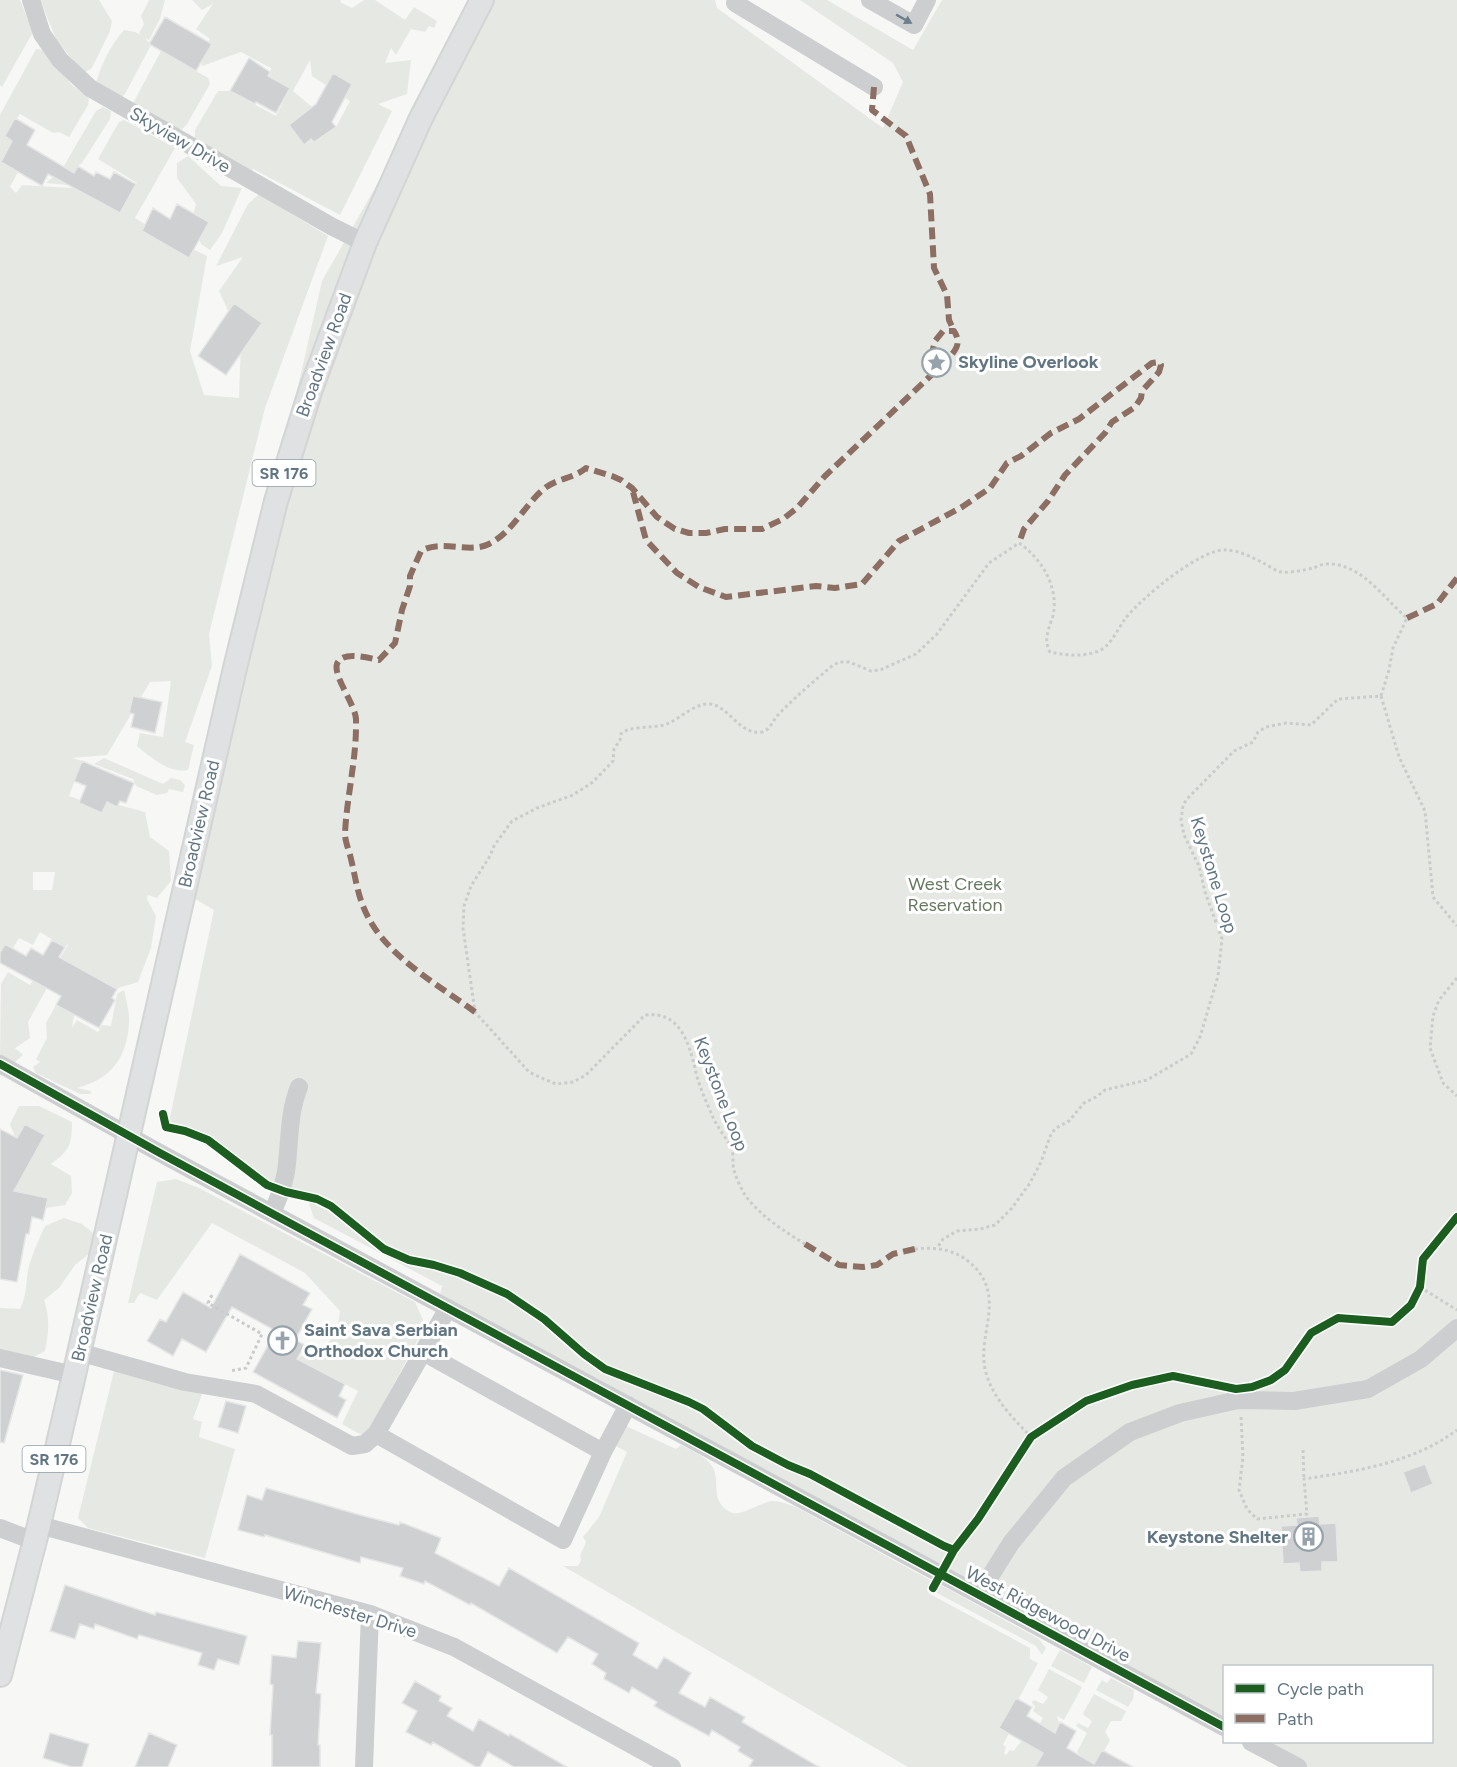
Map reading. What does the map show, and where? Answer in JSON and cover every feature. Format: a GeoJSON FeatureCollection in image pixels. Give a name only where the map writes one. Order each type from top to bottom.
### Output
{"type":"FeatureCollection","features":[{"type":"Feature","properties":{"kind":"main road","name":"Broadview Road"},"geometry":{"type":"LineString","coordinates":[[0,1675],[37,1533],[237,656],[276,501],[310,389],[365,243],[421,118],[482,0]]}},
{"type":"Feature","properties":{"kind":"street","name":"Skyview Drive"},"geometry":{"type":"LineString","coordinates":[[31,0],[42,34],[60,60],[90,88],[331,226],[365,243]]}},
{"type":"Feature","properties":{"kind":"street"},"geometry":{"type":"LineString","coordinates":[[870,0],[914,25],[927,0]]}},
{"type":"Feature","properties":{"kind":"street"},"geometry":{"type":"LineString","coordinates":[[735,1],[874,87]]}},
{"type":"Feature","properties":{"kind":"street","name":"West Ridgewood Drive"},"geometry":{"type":"LineString","coordinates":[[0,1064],[1223,1726]]}},
{"type":"Feature","properties":{"kind":"street"},"geometry":{"type":"LineString","coordinates":[[272,1213],[284,1181],[293,1100],[299,1087]]}},
{"type":"Feature","properties":{"kind":"street"},"geometry":{"type":"LineString","coordinates":[[79,1352],[185,1382],[256,1394],[352,1446],[365,1444],[376,1434],[448,1308]]}},
{"type":"Feature","properties":{"kind":"street"},"geometry":{"type":"LineString","coordinates":[[979,1594],[1011,1543],[1064,1478],[1130,1432],[1180,1413],[1238,1400],[1294,1401],[1368,1389],[1421,1359],[1457,1328]]}},
{"type":"Feature","properties":{"kind":"street"},"geometry":{"type":"LineString","coordinates":[[423,1352],[603,1452]]}},
{"type":"Feature","properties":{"kind":"street"},"geometry":{"type":"LineString","coordinates":[[0,1358],[74,1375]]}},
{"type":"Feature","properties":{"kind":"street"},"geometry":{"type":"LineString","coordinates":[[376,1434],[563,1540],[627,1405]]}},
{"type":"Feature","properties":{"kind":"street","name":"Winchester Drive"},"geometry":{"type":"LineString","coordinates":[[0,1528],[37,1533],[370,1614],[454,1647],[672,1767]]}},
{"type":"Feature","properties":{"kind":"street"},"geometry":{"type":"LineString","coordinates":[[364,1767],[370,1614]]}},
{"type":"Feature","properties":{"kind":"street"},"geometry":{"type":"LineString","coordinates":[[1253,1743],[1298,1767]]}},
{"type":"Feature","properties":{"kind":"path"},"geometry":{"type":"LineString","coordinates":[[1381,696],[1399,757],[1425,812],[1433,897],[1457,926]]}},
{"type":"Feature","properties":{"kind":"path"},"geometry":{"type":"LineString","coordinates":[[1457,978],[1439,1000],[1433,1016],[1430,1048],[1443,1083],[1457,1096]]}},
{"type":"Feature","properties":{"kind":"path"},"geometry":{"type":"LineString","coordinates":[[915,1250],[937,1248],[952,1252],[965,1259],[984,1277],[987,1285],[989,1315],[985,1371],[992,1390],[1004,1409],[1030,1437]]}},
{"type":"Feature","properties":{"kind":"path"},"geometry":{"type":"LineString","coordinates":[[1416,1296],[1421,1278]]}},
{"type":"Feature","properties":{"kind":"path"},"geometry":{"type":"LineString","coordinates":[[1420,1287],[1457,1310]]}},
{"type":"Feature","properties":{"kind":"path"},"geometry":{"type":"LineString","coordinates":[[212,1295],[208,1303],[262,1334],[246,1368],[228,1371],[227,1380]]}},
{"type":"Feature","properties":{"kind":"path"},"geometry":{"type":"LineString","coordinates":[[1240,1412],[1243,1457],[1239,1490],[1247,1509],[1257,1519],[1307,1514],[1303,1450]]}},
{"type":"Feature","properties":{"kind":"path"},"geometry":{"type":"LineString","coordinates":[[1304,1479],[1354,1471],[1395,1461],[1426,1448],[1457,1430]]}},
{"type":"Feature","properties":{"kind":"path"},"geometry":{"type":"LineString","coordinates":[[1025,1446],[1030,1437],[1040,1431]]}},
{"type":"Feature","properties":{"kind":"green space"},"geometry":{"type":"Polygon","coordinates":[[[0,0],[20,0],[33,32],[2,87],[0,85],[0,0]]]}},
{"type":"Feature","properties":{"kind":"green space"},"geometry":{"type":"Polygon","coordinates":[[[40,0],[99,0],[112,21],[110,31],[92,68],[84,73],[57,41],[40,0]]]}},
{"type":"Feature","properties":{"kind":"green space"},"geometry":{"type":"Polygon","coordinates":[[[149,0],[165,0],[160,19],[149,40],[145,38],[151,45],[125,94],[120,98],[96,83],[107,55],[124,30],[141,35],[139,33],[144,24],[141,16],[149,0]]]}},
{"type":"Feature","properties":{"kind":"green space"},"geometry":{"type":"Polygon","coordinates":[[[192,0],[341,0],[340,2],[352,8],[364,0],[375,0],[405,20],[414,7],[437,21],[434,28],[429,26],[425,32],[411,29],[396,55],[391,48],[385,63],[411,60],[407,94],[378,104],[392,111],[340,215],[253,169],[250,172],[195,139],[195,130],[218,91],[230,91],[276,116],[290,89],[269,77],[271,68],[241,52],[202,66],[202,50],[210,39],[196,29],[213,4],[202,10],[192,0]],[[310,60],[293,91],[312,107],[289,125],[304,144],[311,139],[315,142],[336,127],[350,101],[312,76],[310,60]]]}},
{"type":"Feature","properties":{"kind":"green space","name":"West Creek Reservation"},"geometry":{"type":"Polygon","coordinates":[[[482,0],[715,0],[717,8],[883,128],[903,82],[893,63],[800,0],[827,0],[913,50],[942,0],[1457,0],[1457,1767],[1303,1767],[1258,1743],[1433,1743],[1433,1665],[1223,1665],[1223,1724],[439,1300],[442,1286],[314,1218],[308,1201],[268,1181],[182,1132],[176,1124],[169,1122],[214,910],[183,892],[322,281],[482,0]]]}},
{"type":"Feature","properties":{"kind":"green space"},"geometry":{"type":"Polygon","coordinates":[[[36,49],[43,50],[72,85],[89,98],[88,105],[69,137],[59,132],[53,133],[20,114],[5,136],[12,141],[1,162],[18,172],[10,187],[16,193],[22,185],[88,189],[122,210],[137,183],[98,159],[119,122],[124,120],[175,148],[135,218],[207,256],[190,351],[204,395],[239,398],[241,339],[219,291],[243,257],[216,266],[248,204],[259,194],[328,236],[265,408],[209,634],[212,666],[185,742],[194,745],[188,770],[181,771],[167,767],[137,746],[140,733],[163,737],[171,681],[150,682],[107,755],[72,758],[82,761],[69,796],[80,800],[79,804],[102,813],[107,802],[145,812],[150,837],[169,851],[171,881],[157,898],[148,895],[147,899],[156,916],[151,948],[138,982],[108,991],[58,962],[69,943],[65,947],[40,932],[33,945],[19,938],[13,948],[5,944],[0,953],[0,115],[36,49]],[[33,872],[33,890],[52,890],[55,872],[33,872]]]}},
{"type":"Feature","properties":{"kind":"green space"},"geometry":{"type":"Polygon","coordinates":[[[161,51],[208,78],[210,84],[187,124],[180,131],[132,105],[161,51]]]}},
{"type":"Feature","properties":{"kind":"green space"},"geometry":{"type":"Polygon","coordinates":[[[103,107],[111,111],[110,119],[68,185],[46,183],[62,169],[96,111],[103,107]]]}},
{"type":"Feature","properties":{"kind":"green space"},"geometry":{"type":"Polygon","coordinates":[[[188,156],[221,186],[242,188],[222,233],[210,250],[201,244],[192,220],[196,204],[177,178],[177,163],[188,156]]]}},
{"type":"Feature","properties":{"kind":"green space"},"geometry":{"type":"Polygon","coordinates":[[[104,758],[163,784],[171,778],[180,780],[185,785],[183,792],[169,789],[167,793],[157,795],[136,786],[133,779],[94,764],[104,758]]]}},
{"type":"Feature","properties":{"kind":"green space"},"geometry":{"type":"Polygon","coordinates":[[[8,972],[30,985],[33,980],[47,988],[28,1022],[30,1038],[15,1048],[23,1055],[14,1063],[0,1055],[1,984],[8,972]]]}},
{"type":"Feature","properties":{"kind":"green space"},"geometry":{"type":"Polygon","coordinates":[[[124,990],[129,1019],[125,1047],[121,1057],[108,1073],[77,1088],[91,1091],[91,1094],[80,1094],[36,1073],[33,1067],[40,1062],[36,1059],[47,1038],[46,1023],[56,1005],[74,1015],[72,1028],[77,1020],[98,1032],[102,1025],[111,1026],[117,994],[124,990]]]}},
{"type":"Feature","properties":{"kind":"green space"},"geometry":{"type":"Polygon","coordinates":[[[19,1106],[39,1106],[72,1122],[68,1147],[51,1164],[71,1176],[72,1193],[65,1205],[40,1209],[23,1215],[0,1174],[21,1152],[10,1124],[19,1106]]]}},
{"type":"Feature","properties":{"kind":"green space"},"geometry":{"type":"Polygon","coordinates":[[[176,1179],[199,1188],[415,1302],[423,1320],[421,1334],[365,1437],[342,1424],[358,1391],[297,1359],[326,1345],[334,1335],[340,1311],[305,1273],[212,1223],[157,1300],[140,1293],[134,1303],[128,1303],[157,1182],[176,1179]]]}},
{"type":"Feature","properties":{"kind":"green space"},"geometry":{"type":"Polygon","coordinates":[[[64,1218],[82,1224],[93,1233],[90,1253],[75,1265],[59,1288],[44,1300],[48,1325],[45,1351],[30,1359],[0,1355],[0,1308],[20,1309],[29,1266],[45,1226],[64,1218]]]}},
{"type":"Feature","properties":{"kind":"green space"},"geometry":{"type":"Polygon","coordinates":[[[114,1371],[202,1394],[193,1419],[202,1422],[199,1437],[235,1449],[205,1558],[88,1528],[78,1518],[114,1371]]]}},
{"type":"Feature","properties":{"kind":"green space"},"geometry":{"type":"Polygon","coordinates":[[[626,1426],[676,1449],[681,1445],[705,1458],[712,1466],[716,1476],[720,1503],[730,1512],[739,1513],[773,1501],[796,1507],[932,1581],[927,1589],[928,1593],[1030,1648],[1030,1659],[1038,1663],[1018,1700],[1009,1733],[1003,1745],[1006,1747],[1004,1753],[1006,1755],[1010,1750],[1014,1751],[1043,1718],[1033,1711],[1035,1707],[1032,1702],[1034,1700],[1043,1704],[1048,1697],[1038,1690],[1049,1669],[1082,1687],[1064,1720],[1057,1716],[1059,1724],[1035,1767],[908,1767],[563,1566],[578,1566],[581,1560],[580,1556],[586,1542],[583,1537],[599,1517],[627,1452],[614,1445],[626,1426]]]}},
{"type":"Feature","properties":{"kind":"green space"},"geometry":{"type":"Polygon","coordinates":[[[939,1584],[1039,1639],[1046,1648],[1042,1655],[1036,1646],[937,1593],[939,1584]]]}},
{"type":"Feature","properties":{"kind":"green space"},"geometry":{"type":"Polygon","coordinates":[[[1060,1650],[1092,1667],[1084,1683],[1051,1666],[1060,1650]]]}},
{"type":"Feature","properties":{"kind":"green space"},"geometry":{"type":"Polygon","coordinates":[[[1111,1678],[1134,1690],[1133,1699],[1128,1707],[1096,1690],[1102,1680],[1107,1683],[1111,1678]]]}},
{"type":"Feature","properties":{"kind":"green space"},"geometry":{"type":"Polygon","coordinates":[[[1094,1694],[1126,1711],[1121,1721],[1111,1721],[1105,1732],[1110,1740],[1092,1767],[1072,1767],[1081,1756],[1077,1752],[1087,1733],[1076,1726],[1078,1723],[1088,1728],[1092,1721],[1083,1713],[1094,1694]]]}},
{"type":"Feature","properties":{"kind":"building"},"geometry":{"type":"Polygon","coordinates":[[[165,17],[212,44],[196,71],[149,44],[165,17]]]}},
{"type":"Feature","properties":{"kind":"building"},"geometry":{"type":"Polygon","coordinates":[[[249,58],[270,72],[268,76],[290,88],[276,113],[230,91],[249,58]]]}},
{"type":"Feature","properties":{"kind":"building"},"geometry":{"type":"Polygon","coordinates":[[[333,73],[352,84],[332,122],[336,127],[314,142],[311,139],[304,145],[289,125],[316,104],[333,73]]]}},
{"type":"Feature","properties":{"kind":"building"},"geometry":{"type":"Polygon","coordinates":[[[15,118],[35,130],[27,145],[74,173],[78,166],[94,176],[96,172],[110,179],[114,172],[136,184],[120,213],[48,174],[42,186],[1,162],[12,141],[5,136],[15,118]]]}},
{"type":"Feature","properties":{"kind":"building"},"geometry":{"type":"Polygon","coordinates":[[[177,204],[209,222],[189,258],[142,231],[153,208],[170,219],[177,204]]]}},
{"type":"Feature","properties":{"kind":"building"},"geometry":{"type":"Polygon","coordinates":[[[234,303],[262,323],[226,375],[198,356],[234,303]]]}},
{"type":"Feature","properties":{"kind":"building"},"geometry":{"type":"Polygon","coordinates":[[[133,696],[162,702],[155,733],[131,727],[134,714],[129,713],[133,696]]]}},
{"type":"Feature","properties":{"kind":"building"},"geometry":{"type":"Polygon","coordinates":[[[82,761],[134,783],[126,803],[120,801],[117,807],[107,802],[102,813],[79,803],[86,786],[74,781],[82,761]]]}},
{"type":"Feature","properties":{"kind":"building"},"geometry":{"type":"Polygon","coordinates":[[[52,940],[65,947],[59,957],[117,989],[112,998],[115,1000],[99,1028],[56,1005],[61,996],[0,963],[0,953],[5,944],[26,956],[31,948],[43,955],[52,940]]]}},
{"type":"Feature","properties":{"kind":"building"},"geometry":{"type":"Polygon","coordinates":[[[25,1124],[45,1135],[14,1191],[48,1198],[43,1220],[32,1217],[29,1234],[26,1234],[17,1282],[0,1279],[0,1129],[17,1138],[25,1124]]]}},
{"type":"Feature","properties":{"kind":"building","name":"Saint Sava Serbian Orthodox Church"},"geometry":{"type":"Polygon","coordinates":[[[240,1254],[310,1293],[303,1305],[312,1309],[295,1340],[305,1345],[297,1359],[345,1384],[339,1396],[346,1400],[337,1418],[253,1372],[276,1331],[232,1307],[206,1352],[182,1339],[173,1356],[147,1341],[160,1319],[166,1322],[183,1292],[211,1308],[240,1254]]]}},
{"type":"Feature","properties":{"kind":"building"},"geometry":{"type":"Polygon","coordinates":[[[0,1370],[23,1375],[4,1443],[0,1442],[0,1370]]]}},
{"type":"Feature","properties":{"kind":"building"},"geometry":{"type":"Polygon","coordinates":[[[226,1401],[246,1406],[238,1433],[218,1427],[226,1401]]]}},
{"type":"Feature","properties":{"kind":"building"},"geometry":{"type":"Polygon","coordinates":[[[1425,1464],[1433,1484],[1411,1493],[1403,1472],[1425,1464]]]}},
{"type":"Feature","properties":{"kind":"building"},"geometry":{"type":"Polygon","coordinates":[[[266,1488],[399,1525],[400,1522],[441,1538],[435,1553],[499,1586],[509,1568],[639,1643],[633,1655],[657,1669],[664,1657],[691,1673],[679,1693],[705,1707],[710,1697],[745,1717],[742,1722],[819,1767],[749,1767],[753,1760],[738,1751],[740,1747],[712,1730],[709,1736],[654,1706],[657,1702],[632,1687],[629,1693],[604,1679],[606,1673],[592,1664],[598,1654],[568,1637],[557,1653],[471,1603],[470,1605],[425,1581],[424,1584],[400,1576],[403,1568],[361,1557],[360,1563],[265,1535],[264,1537],[238,1530],[247,1495],[262,1500],[266,1488]]]}},
{"type":"Feature","properties":{"kind":"building","name":"Keystone Shelter"},"geometry":{"type":"Polygon","coordinates":[[[1319,1516],[1320,1524],[1336,1523],[1338,1562],[1322,1562],[1322,1571],[1300,1572],[1299,1563],[1283,1564],[1281,1526],[1297,1525],[1296,1518],[1319,1516]]]}},
{"type":"Feature","properties":{"kind":"building"},"geometry":{"type":"Polygon","coordinates":[[[65,1585],[155,1615],[156,1612],[247,1636],[239,1665],[218,1659],[214,1670],[198,1665],[202,1653],[139,1635],[137,1639],[95,1624],[94,1629],[80,1624],[75,1639],[50,1631],[65,1585]]]}},
{"type":"Feature","properties":{"kind":"building"},"geometry":{"type":"Polygon","coordinates":[[[298,1641],[321,1643],[316,1693],[321,1694],[318,1745],[320,1745],[320,1767],[272,1767],[272,1735],[270,1735],[273,1685],[270,1684],[272,1655],[296,1658],[298,1641]]]}},
{"type":"Feature","properties":{"kind":"building"},"geometry":{"type":"Polygon","coordinates":[[[415,1681],[441,1696],[439,1701],[452,1708],[447,1716],[473,1731],[479,1719],[567,1767],[514,1767],[488,1752],[480,1767],[476,1767],[433,1742],[431,1745],[406,1732],[417,1711],[402,1703],[415,1681]]]}},
{"type":"Feature","properties":{"kind":"building"},"geometry":{"type":"Polygon","coordinates":[[[1016,1698],[1032,1707],[1027,1716],[1055,1733],[1060,1722],[1076,1731],[1067,1748],[1094,1764],[1102,1750],[1133,1767],[1035,1767],[1043,1753],[999,1728],[1016,1698]]]}},
{"type":"Feature","properties":{"kind":"building"},"geometry":{"type":"Polygon","coordinates":[[[50,1733],[89,1744],[82,1767],[72,1767],[43,1758],[50,1733]]]}},
{"type":"Feature","properties":{"kind":"building"},"geometry":{"type":"Polygon","coordinates":[[[149,1733],[177,1745],[168,1767],[135,1767],[149,1733]]]}},
{"type":"Feature","properties":{"kind":"marked path"},"geometry":{"type":"LineString","coordinates":[[874,87],[872,110],[906,136],[930,194],[934,268],[947,295],[949,320],[954,331]]}},
{"type":"Feature","properties":{"kind":"marked path"},"geometry":{"type":"LineString","coordinates":[[475,1012],[405,961],[381,937],[364,908],[345,836],[356,719],[338,676],[337,664],[344,657],[350,656],[379,660],[395,643],[410,586],[410,576],[421,551],[437,546],[473,548],[489,544],[505,532],[545,488],[586,468],[621,480],[632,488],[657,517],[675,529],[689,533],[706,533],[725,529],[762,529],[783,519],[797,508],[825,476],[948,359],[954,352],[958,340],[954,331],[943,331],[935,341],[932,353],[937,362]]}},
{"type":"Feature","properties":{"kind":"marked path"},"geometry":{"type":"LineString","coordinates":[[633,492],[646,540],[677,573],[699,587],[726,597],[816,586],[835,588],[862,584],[899,541],[962,507],[990,488],[1007,463],[1021,456],[1051,433],[1079,419],[1152,363],[1159,362],[1161,365],[1159,372],[1142,391],[1141,398],[1135,407],[1112,422],[1105,433],[1065,475],[1048,501],[1024,529],[1019,543]]}},
{"type":"Feature","properties":{"kind":"marked path"},"geometry":{"type":"LineString","coordinates":[[1407,618],[1437,604],[1457,578]]}},
{"type":"Feature","properties":{"kind":"marked path"},"geometry":{"type":"LineString","coordinates":[[805,1244],[839,1265],[863,1267],[877,1265],[893,1254],[915,1249]]}},
{"type":"Feature","properties":{"kind":"cycle path"},"geometry":{"type":"LineString","coordinates":[[0,1064],[160,1153],[1223,1726]]}},
{"type":"Feature","properties":{"kind":"cycle path"},"geometry":{"type":"LineString","coordinates":[[163,1114],[166,1127],[208,1140],[267,1185],[317,1199],[331,1206],[384,1249],[409,1260],[460,1273],[507,1294],[544,1319],[605,1369],[703,1409],[752,1446],[954,1550]]}},
{"type":"Feature","properties":{"kind":"cycle path"},"geometry":{"type":"LineString","coordinates":[[933,1588],[954,1550],[978,1519],[1031,1437],[1086,1401],[1132,1385],[1173,1376],[1236,1389],[1252,1387],[1271,1380],[1285,1370],[1311,1333],[1338,1318],[1392,1322],[1411,1305],[1420,1287],[1423,1259],[1457,1217]]}},
{"type":"Feature","properties":{"kind":"place","name":"Skyline Overlook"},"geometry":{"type":"Point","coordinates":[937,362]}},
{"type":"Feature","properties":{"kind":"place","name":"Saint Sava Serbian Orthodox Church"},"geometry":{"type":"Point","coordinates":[283,1340]}},
{"type":"Feature","properties":{"kind":"place","name":"Keystone Shelter"},"geometry":{"type":"Point","coordinates":[1309,1537]}}]}
